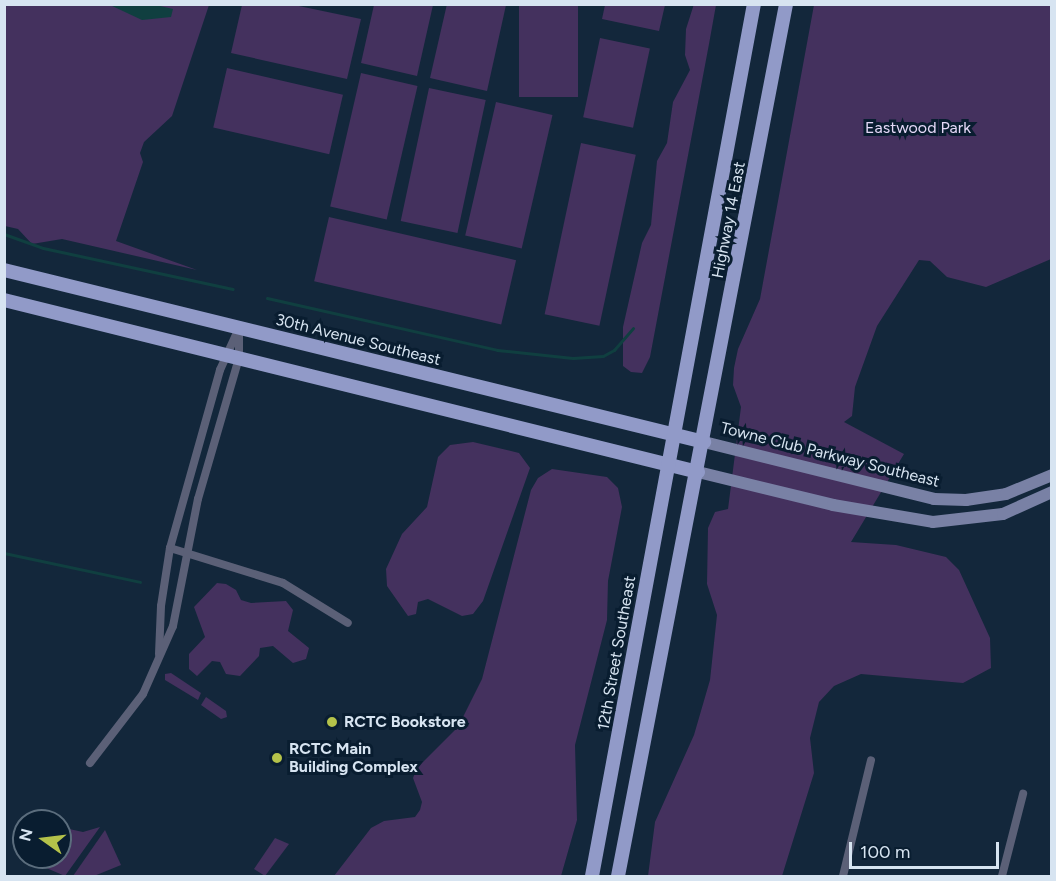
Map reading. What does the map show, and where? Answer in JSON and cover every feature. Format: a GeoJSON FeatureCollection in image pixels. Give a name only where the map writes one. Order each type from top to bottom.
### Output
{"type":"FeatureCollection","features":[{"type":"Feature","properties":{"kind":"main road","name":"Highway 14 East"},"geometry":{"type":"LineString","coordinates":[[674,435],[754,4]]}},
{"type":"Feature","properties":{"kind":"main road","name":"Highway 14 East"},"geometry":{"type":"LineString","coordinates":[[704,442],[786,4]]}},
{"type":"Feature","properties":{"kind":"main road","name":"30th Avenue Southeast"},"geometry":{"type":"LineString","coordinates":[[4,270],[704,442]]}},
{"type":"Feature","properties":{"kind":"main road"},"geometry":{"type":"LineString","coordinates":[[4,300],[698,472]]}},
{"type":"Feature","properties":{"kind":"main road","name":"12th Street Southeast"},"geometry":{"type":"LineString","coordinates":[[592,876],[674,435]]}},
{"type":"Feature","properties":{"kind":"main road"},"geometry":{"type":"LineString","coordinates":[[618,876],[704,442]]}},
{"type":"Feature","properties":{"kind":"street"},"geometry":{"type":"LineString","coordinates":[[90,763],[143,694],[173,626],[186,551],[239,328]]}},
{"type":"Feature","properties":{"kind":"street"},"geometry":{"type":"LineString","coordinates":[[159,658],[161,606],[170,548],[239,328]]}},
{"type":"Feature","properties":{"kind":"street","name":"Towne Club Parkway Southeast"},"geometry":{"type":"LineString","coordinates":[[704,442],[934,499],[966,500],[1006,495],[1052,475]]}},
{"type":"Feature","properties":{"kind":"street"},"geometry":{"type":"LineString","coordinates":[[698,472],[844,508],[933,522],[988,518],[1052,492]]}},
{"type":"Feature","properties":{"kind":"street"},"geometry":{"type":"LineString","coordinates":[[170,548],[186,551],[283,583],[348,623]]}},
{"type":"Feature","properties":{"kind":"street"},"geometry":{"type":"LineString","coordinates":[[843,876],[871,760]]}},
{"type":"Feature","properties":{"kind":"street"},"geometry":{"type":"LineString","coordinates":[[1002,876],[1023,794]]}},
{"type":"Feature","properties":{"kind":"green space"},"geometry":{"type":"Polygon","coordinates":[[[447,4],[506,5],[487,91],[430,78],[447,4]]]}},
{"type":"Feature","properties":{"kind":"green space"},"geometry":{"type":"Polygon","coordinates":[[[694,4],[716,5],[650,357],[642,373],[631,372],[623,366],[623,327],[642,243],[651,225],[657,161],[667,143],[673,102],[690,70],[685,55],[686,29],[694,4]]]}},
{"type":"Feature","properties":{"kind":"green space"},"geometry":{"type":"Polygon","coordinates":[[[5,5],[209,5],[172,116],[144,142],[140,153],[143,162],[116,241],[197,270],[62,239],[32,244],[18,229],[5,226],[5,5]]]}},
{"type":"Feature","properties":{"kind":"green space"},"geometry":{"type":"Polygon","coordinates":[[[242,5],[294,5],[361,19],[347,79],[231,53],[242,5]]]}},
{"type":"Feature","properties":{"kind":"green space"},"geometry":{"type":"Polygon","coordinates":[[[374,5],[433,5],[417,76],[361,63],[374,5]]]}},
{"type":"Feature","properties":{"kind":"green space"},"geometry":{"type":"Polygon","coordinates":[[[519,5],[578,5],[578,97],[519,97],[519,5]]]}},
{"type":"Feature","properties":{"kind":"green space"},"geometry":{"type":"Polygon","coordinates":[[[605,5],[665,5],[659,31],[602,19],[605,5]]]}},
{"type":"Feature","properties":{"kind":"green space","name":"Eastwood Park"},"geometry":{"type":"Polygon","coordinates":[[[814,5],[1051,5],[1051,259],[986,287],[947,277],[930,261],[919,260],[877,326],[855,387],[852,416],[844,422],[904,454],[851,542],[896,545],[946,557],[959,570],[990,638],[991,668],[963,683],[861,674],[834,686],[819,702],[810,738],[814,773],[782,876],[648,876],[655,822],[694,735],[710,680],[717,615],[707,584],[708,528],[715,512],[728,509],[741,407],[733,385],[734,368],[738,349],[760,299],[814,5]]]}},
{"type":"Feature","properties":{"kind":"green space"},"geometry":{"type":"Polygon","coordinates":[[[600,38],[650,49],[633,128],[583,117],[600,38]]]}},
{"type":"Feature","properties":{"kind":"green space"},"geometry":{"type":"Polygon","coordinates":[[[227,68],[343,95],[329,154],[213,127],[227,68]]]}},
{"type":"Feature","properties":{"kind":"green space"},"geometry":{"type":"Polygon","coordinates":[[[361,73],[418,86],[387,220],[330,206],[361,73]]]}},
{"type":"Feature","properties":{"kind":"green space"},"geometry":{"type":"Polygon","coordinates":[[[429,88],[486,100],[457,233],[401,221],[429,88]]]}},
{"type":"Feature","properties":{"kind":"green space"},"geometry":{"type":"Polygon","coordinates":[[[496,102],[553,115],[522,249],[465,235],[496,102]]]}},
{"type":"Feature","properties":{"kind":"green space"},"geometry":{"type":"Polygon","coordinates":[[[581,143],[636,155],[599,326],[545,314],[581,143]]]}},
{"type":"Feature","properties":{"kind":"green space"},"geometry":{"type":"Polygon","coordinates":[[[329,217],[516,260],[501,324],[314,281],[329,217]]]}},
{"type":"Feature","properties":{"kind":"green space"},"geometry":{"type":"Polygon","coordinates":[[[473,442],[519,453],[530,468],[483,601],[473,614],[462,616],[428,599],[418,602],[416,614],[408,616],[387,586],[386,569],[402,534],[427,507],[438,457],[450,445],[473,442]]]}},
{"type":"Feature","properties":{"kind":"green space"},"geometry":{"type":"Polygon","coordinates":[[[552,469],[607,477],[618,488],[622,507],[608,581],[607,620],[575,745],[577,820],[561,876],[334,876],[371,828],[384,821],[415,817],[420,810],[422,802],[413,778],[417,768],[458,727],[482,679],[531,490],[538,478],[552,469]]]}},
{"type":"Feature","properties":{"kind":"green space"},"geometry":{"type":"Polygon","coordinates":[[[217,583],[226,584],[236,590],[241,600],[251,603],[286,601],[293,610],[288,631],[309,648],[306,659],[293,663],[273,646],[260,648],[259,656],[240,676],[226,674],[220,662],[212,661],[197,676],[189,669],[189,654],[205,637],[194,607],[217,583]]]}},
{"type":"Feature","properties":{"kind":"green space"},"geometry":{"type":"Polygon","coordinates":[[[171,673],[201,693],[198,700],[165,680],[165,674],[171,673]]]}},
{"type":"Feature","properties":{"kind":"green space"},"geometry":{"type":"Polygon","coordinates":[[[206,697],[226,711],[227,717],[221,719],[201,705],[206,697]]]}},
{"type":"Feature","properties":{"kind":"green space"},"geometry":{"type":"Polygon","coordinates":[[[100,827],[72,866],[72,830],[83,832],[100,827]]]}},
{"type":"Feature","properties":{"kind":"green space"},"geometry":{"type":"Polygon","coordinates":[[[105,830],[121,865],[94,876],[73,876],[105,830]]]}},
{"type":"Feature","properties":{"kind":"green space"},"geometry":{"type":"Polygon","coordinates":[[[275,838],[289,844],[265,876],[254,869],[275,838]]]}},
{"type":"Feature","properties":{"kind":"green space"},"geometry":{"type":"Polygon","coordinates":[[[49,869],[70,869],[65,876],[49,869]]]}},
{"type":"Feature","properties":{"kind":"shaded area"},"geometry":{"type":"Polygon","coordinates":[[[110,5],[156,5],[173,9],[171,17],[142,20],[110,5]]]}},
{"type":"Feature","properties":{"kind":"waterway"},"geometry":{"type":"LineString","coordinates":[[4,234],[43,248],[233,289]]}},
{"type":"Feature","properties":{"kind":"waterway"},"geometry":{"type":"LineString","coordinates":[[267,298],[497,350],[573,358],[603,356],[614,350],[633,328]]}},
{"type":"Feature","properties":{"kind":"waterway"},"geometry":{"type":"LineString","coordinates":[[4,553],[140,582]]}},
{"type":"Feature","properties":{"kind":"place","name":"RCTC Bookstore"},"geometry":{"type":"Point","coordinates":[332,722]}},
{"type":"Feature","properties":{"kind":"place","name":"RCTC Main Building Complex"},"geometry":{"type":"Point","coordinates":[277,758]}}]}
